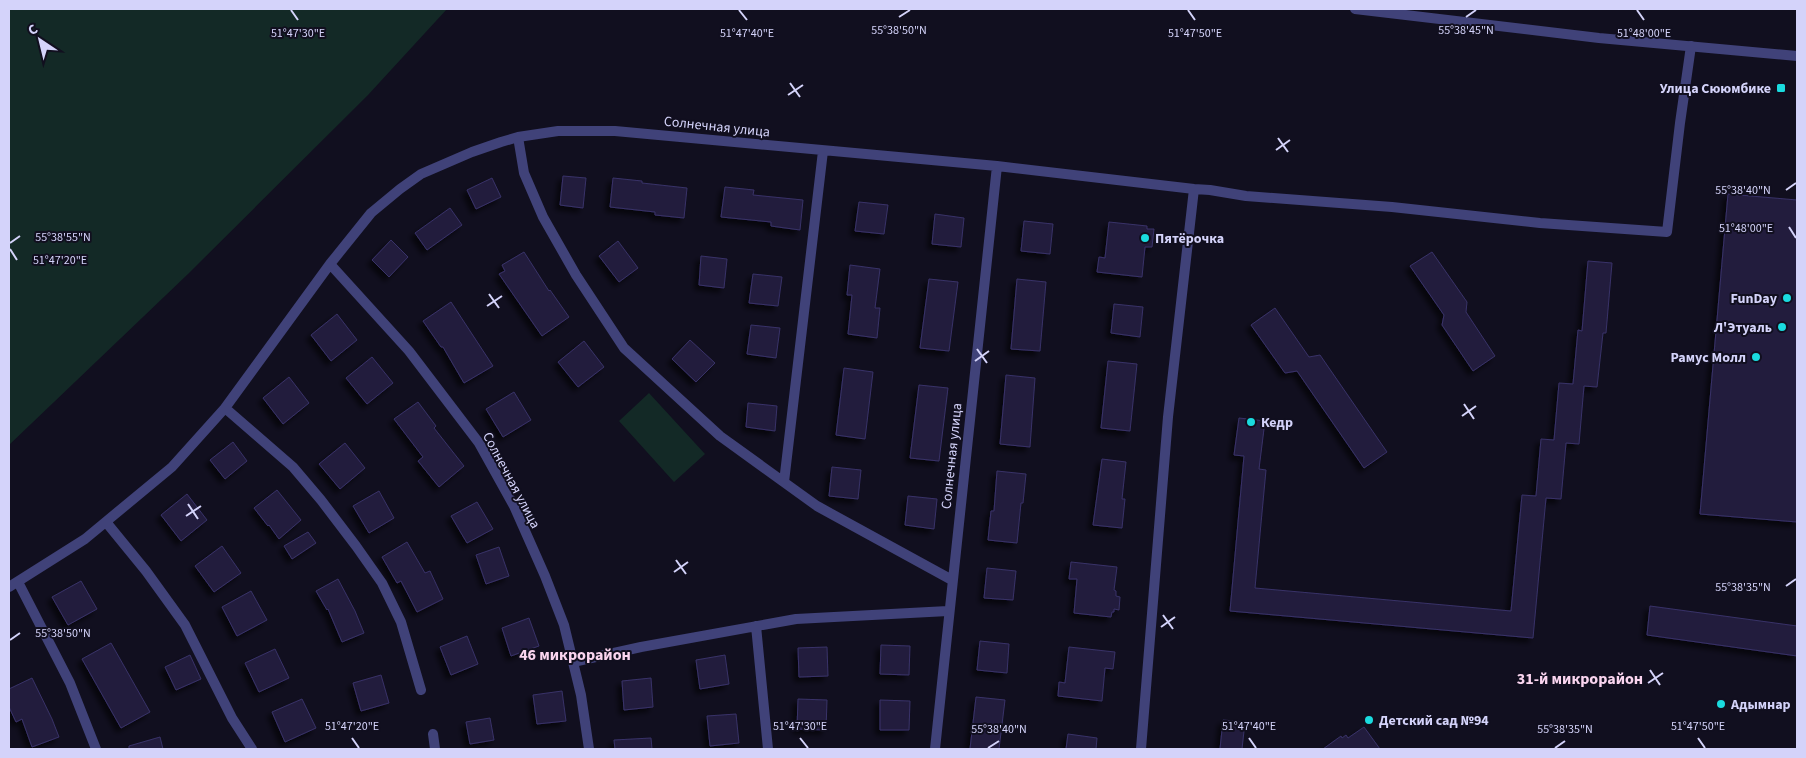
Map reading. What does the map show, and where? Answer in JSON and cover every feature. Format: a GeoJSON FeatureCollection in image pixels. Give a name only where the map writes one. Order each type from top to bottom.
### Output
{"type":"FeatureCollection","features":[{"type":"Feature","properties":{"kind":"street"},"geometry":{"type":"LineString","coordinates":[[1355,9],[1598,38],[1797,56]]}},
{"type":"Feature","properties":{"kind":"street","name":"Солнечная улица"},"geometry":{"type":"LineString","coordinates":[[96,749],[70,682],[13,584],[85,540],[172,467],[226,408],[330,264],[371,213],[421,174],[472,152],[518,137],[558,132],[615,131],[997,166],[1210,190],[1246,196],[1392,207],[1540,223],[1667,232],[1691,46]]}},
{"type":"Feature","properties":{"kind":"street"},"geometry":{"type":"LineString","coordinates":[[518,137],[524,173],[543,217],[576,275],[624,348],[720,436],[816,506],[952,580]]}},
{"type":"Feature","properties":{"kind":"street"},"geometry":{"type":"LineString","coordinates":[[784,482],[823,151]]}},
{"type":"Feature","properties":{"kind":"street","name":"Солнечная улица"},"geometry":{"type":"LineString","coordinates":[[935,749],[948,611],[997,166]]}},
{"type":"Feature","properties":{"kind":"street"},"geometry":{"type":"LineString","coordinates":[[1141,749],[1168,417],[1194,189]]}},
{"type":"Feature","properties":{"kind":"street","name":"Солнечная улица"},"geometry":{"type":"LineString","coordinates":[[330,264],[409,351],[479,443],[514,506],[564,625],[581,695],[589,749]]}},
{"type":"Feature","properties":{"kind":"street"},"geometry":{"type":"LineString","coordinates":[[226,408],[293,466],[356,546],[382,583],[401,622],[421,690]]}},
{"type":"Feature","properties":{"kind":"street"},"geometry":{"type":"LineString","coordinates":[[106,522],[146,571],[184,625],[232,718],[252,749]]}},
{"type":"Feature","properties":{"kind":"street"},"geometry":{"type":"LineString","coordinates":[[573,662],[641,647],[796,619],[948,611]]}},
{"type":"Feature","properties":{"kind":"street"},"geometry":{"type":"LineString","coordinates":[[756,626],[768,749]]}},
{"type":"Feature","properties":{"kind":"street"},"geometry":{"type":"LineString","coordinates":[[432,734],[435,749]]}},
{"type":"Feature","properties":{"kind":"green space"},"geometry":{"type":"Polygon","coordinates":[[[9,9],[447,9],[368,95],[188,274],[9,445],[9,9]]]}},
{"type":"Feature","properties":{"kind":"green space"},"geometry":{"type":"Polygon","coordinates":[[[649,393],[705,454],[674,482],[619,421],[649,393]]]}},
{"type":"Feature","properties":{"kind":"building"},"geometry":{"type":"Polygon","coordinates":[[[563,176],[586,178],[583,208],[560,205],[563,176]]]}},
{"type":"Feature","properties":{"kind":"building"},"geometry":{"type":"Polygon","coordinates":[[[492,178],[501,197],[476,209],[467,190],[492,178]]]}},
{"type":"Feature","properties":{"kind":"building"},"geometry":{"type":"Polygon","coordinates":[[[613,178],[687,188],[684,218],[655,215],[655,212],[610,207],[613,178]]]}},
{"type":"Feature","properties":{"kind":"building"},"geometry":{"type":"Polygon","coordinates":[[[725,187],[754,190],[753,195],[803,200],[800,230],[771,226],[771,222],[721,217],[725,187]]]}},
{"type":"Feature","properties":{"kind":"building","name":"Рамус Молл"},"geometry":{"type":"Polygon","coordinates":[[[1728,194],[1797,200],[1797,522],[1700,514],[1728,194]]]}},
{"type":"Feature","properties":{"kind":"building"},"geometry":{"type":"Polygon","coordinates":[[[859,202],[888,205],[884,234],[855,231],[859,202]]]}},
{"type":"Feature","properties":{"kind":"building"},"geometry":{"type":"Polygon","coordinates":[[[450,208],[462,225],[427,250],[415,233],[450,208]]]}},
{"type":"Feature","properties":{"kind":"building"},"geometry":{"type":"Polygon","coordinates":[[[935,214],[964,218],[961,247],[932,244],[935,214]]]}},
{"type":"Feature","properties":{"kind":"building"},"geometry":{"type":"Polygon","coordinates":[[[1024,221],[1053,224],[1050,254],[1021,251],[1024,221]]]}},
{"type":"Feature","properties":{"kind":"building"},"geometry":{"type":"Polygon","coordinates":[[[1109,222],[1147,226],[1147,229],[1154,229],[1152,247],[1145,247],[1142,277],[1097,272],[1099,257],[1105,258],[1109,222]]]}},
{"type":"Feature","properties":{"kind":"building"},"geometry":{"type":"Polygon","coordinates":[[[391,240],[408,257],[389,277],[372,260],[391,240]]]}},
{"type":"Feature","properties":{"kind":"building"},"geometry":{"type":"Polygon","coordinates":[[[618,241],[638,268],[619,282],[599,256],[618,241]]]}},
{"type":"Feature","properties":{"kind":"building"},"geometry":{"type":"Polygon","coordinates":[[[524,252],[549,291],[569,317],[542,336],[499,274],[505,271],[502,265],[524,252]]]}},
{"type":"Feature","properties":{"kind":"building"},"geometry":{"type":"Polygon","coordinates":[[[1432,252],[1467,302],[1466,312],[1495,356],[1473,371],[1442,325],[1444,315],[1410,266],[1432,252]]]}},
{"type":"Feature","properties":{"kind":"building"},"geometry":{"type":"Polygon","coordinates":[[[701,256],[727,259],[724,288],[699,285],[701,256]]]}},
{"type":"Feature","properties":{"kind":"building"},"geometry":{"type":"Polygon","coordinates":[[[1588,261],[1612,263],[1606,333],[1603,333],[1597,387],[1584,386],[1579,444],[1566,443],[1561,499],[1546,498],[1533,638],[1230,611],[1244,456],[1234,455],[1239,418],[1265,421],[1259,469],[1266,470],[1255,588],[1511,611],[1522,495],[1536,496],[1541,439],[1554,440],[1559,383],[1573,384],[1578,330],[1582,331],[1588,261]]]}},
{"type":"Feature","properties":{"kind":"building"},"geometry":{"type":"Polygon","coordinates":[[[850,265],[880,269],[875,308],[880,308],[877,338],[848,334],[852,295],[847,295],[850,265]]]}},
{"type":"Feature","properties":{"kind":"building"},"geometry":{"type":"Polygon","coordinates":[[[753,274],[782,277],[778,306],[749,303],[753,274]]]}},
{"type":"Feature","properties":{"kind":"building"},"geometry":{"type":"Polygon","coordinates":[[[929,279],[958,282],[949,351],[920,348],[929,279]]]}},
{"type":"Feature","properties":{"kind":"building"},"geometry":{"type":"Polygon","coordinates":[[[1017,279],[1046,282],[1040,351],[1011,349],[1017,279]]]}},
{"type":"Feature","properties":{"kind":"building"},"geometry":{"type":"Polygon","coordinates":[[[451,302],[493,366],[464,383],[443,347],[441,347],[423,321],[451,302]]]}},
{"type":"Feature","properties":{"kind":"building"},"geometry":{"type":"Polygon","coordinates":[[[1114,304],[1143,307],[1140,337],[1111,333],[1114,304]]]}},
{"type":"Feature","properties":{"kind":"building"},"geometry":{"type":"Polygon","coordinates":[[[1275,308],[1309,357],[1320,355],[1387,452],[1364,468],[1297,371],[1285,373],[1251,325],[1275,308]]]}},
{"type":"Feature","properties":{"kind":"building"},"geometry":{"type":"Polygon","coordinates":[[[337,314],[357,340],[331,361],[311,335],[337,314]]]}},
{"type":"Feature","properties":{"kind":"building"},"geometry":{"type":"Polygon","coordinates":[[[751,325],[780,328],[776,358],[747,354],[751,325]]]}},
{"type":"Feature","properties":{"kind":"building"},"geometry":{"type":"Polygon","coordinates":[[[690,340],[715,363],[696,382],[672,359],[690,340]]]}},
{"type":"Feature","properties":{"kind":"building"},"geometry":{"type":"Polygon","coordinates":[[[584,341],[604,367],[578,387],[558,362],[584,341]]]}},
{"type":"Feature","properties":{"kind":"building"},"geometry":{"type":"Polygon","coordinates":[[[372,357],[393,383],[367,404],[346,378],[372,357]]]}},
{"type":"Feature","properties":{"kind":"building"},"geometry":{"type":"Polygon","coordinates":[[[1108,361],[1137,364],[1130,431],[1101,428],[1108,361]]]}},
{"type":"Feature","properties":{"kind":"building"},"geometry":{"type":"Polygon","coordinates":[[[844,368],[873,372],[865,439],[836,435],[844,368]]]}},
{"type":"Feature","properties":{"kind":"building"},"geometry":{"type":"Polygon","coordinates":[[[1006,375],[1035,378],[1030,447],[1000,444],[1006,375]]]}},
{"type":"Feature","properties":{"kind":"building"},"geometry":{"type":"Polygon","coordinates":[[[289,377],[309,403],[283,424],[263,398],[289,377]]]}},
{"type":"Feature","properties":{"kind":"building"},"geometry":{"type":"Polygon","coordinates":[[[919,385],[948,388],[939,461],[910,458],[919,385]]]}},
{"type":"Feature","properties":{"kind":"building"},"geometry":{"type":"Polygon","coordinates":[[[514,392],[531,420],[503,437],[486,409],[514,392]]]}},
{"type":"Feature","properties":{"kind":"building"},"geometry":{"type":"Polygon","coordinates":[[[418,402],[436,426],[434,428],[464,466],[439,487],[418,461],[423,457],[394,419],[418,402]]]}},
{"type":"Feature","properties":{"kind":"building"},"geometry":{"type":"Polygon","coordinates":[[[748,403],[777,406],[775,431],[746,427],[748,403]]]}},
{"type":"Feature","properties":{"kind":"building"},"geometry":{"type":"Polygon","coordinates":[[[233,442],[247,461],[225,479],[210,460],[233,442]]]}},
{"type":"Feature","properties":{"kind":"building"},"geometry":{"type":"Polygon","coordinates":[[[345,443],[365,468],[340,489],[319,464],[345,443]]]}},
{"type":"Feature","properties":{"kind":"building"},"geometry":{"type":"Polygon","coordinates":[[[1102,459],[1126,462],[1122,499],[1125,499],[1122,528],[1093,525],[1102,459]]]}},
{"type":"Feature","properties":{"kind":"building"},"geometry":{"type":"Polygon","coordinates":[[[832,467],[861,470],[858,499],[829,496],[832,467]]]}},
{"type":"Feature","properties":{"kind":"building"},"geometry":{"type":"Polygon","coordinates":[[[997,471],[1026,474],[1017,543],[988,540],[991,511],[994,511],[997,471]]]}},
{"type":"Feature","properties":{"kind":"building"},"geometry":{"type":"Polygon","coordinates":[[[277,490],[301,520],[279,539],[254,508],[277,490]]]}},
{"type":"Feature","properties":{"kind":"building"},"geometry":{"type":"Polygon","coordinates":[[[379,491],[394,518],[369,533],[353,506],[379,491]]]}},
{"type":"Feature","properties":{"kind":"building"},"geometry":{"type":"Polygon","coordinates":[[[187,494],[207,520],[181,541],[161,515],[187,494]]]}},
{"type":"Feature","properties":{"kind":"building"},"geometry":{"type":"Polygon","coordinates":[[[908,496],[937,499],[934,529],[905,525],[908,496]]]}},
{"type":"Feature","properties":{"kind":"building"},"geometry":{"type":"Polygon","coordinates":[[[477,502],[493,529],[467,543],[451,516],[477,502]]]}},
{"type":"Feature","properties":{"kind":"building"},"geometry":{"type":"Polygon","coordinates":[[[308,532],[316,543],[292,559],[284,546],[308,532]]]}},
{"type":"Feature","properties":{"kind":"building"},"geometry":{"type":"Polygon","coordinates":[[[407,542],[425,573],[430,571],[443,599],[417,612],[401,581],[397,583],[382,557],[407,542]]]}},
{"type":"Feature","properties":{"kind":"building"},"geometry":{"type":"Polygon","coordinates":[[[222,546],[241,573],[214,592],[195,566],[222,546]]]}},
{"type":"Feature","properties":{"kind":"building"},"geometry":{"type":"Polygon","coordinates":[[[499,547],[509,576],[486,584],[476,555],[499,547]]]}},
{"type":"Feature","properties":{"kind":"building"},"geometry":{"type":"Polygon","coordinates":[[[1071,562],[1117,567],[1114,590],[1116,591],[1116,596],[1120,597],[1119,610],[1114,609],[1111,617],[1074,613],[1077,579],[1069,579],[1071,562]]]}},
{"type":"Feature","properties":{"kind":"building"},"geometry":{"type":"Polygon","coordinates":[[[987,568],[1016,571],[1013,600],[984,598],[987,568]]]}},
{"type":"Feature","properties":{"kind":"building"},"geometry":{"type":"Polygon","coordinates":[[[338,579],[364,633],[342,642],[328,609],[316,591],[338,579]]]}},
{"type":"Feature","properties":{"kind":"building"},"geometry":{"type":"Polygon","coordinates":[[[81,581],[97,609],[68,625],[52,597],[81,581]]]}},
{"type":"Feature","properties":{"kind":"building"},"geometry":{"type":"Polygon","coordinates":[[[251,591],[267,620],[237,636],[222,607],[251,591]]]}},
{"type":"Feature","properties":{"kind":"building"},"geometry":{"type":"Polygon","coordinates":[[[1650,606],[1797,626],[1797,656],[1647,635],[1650,606]]]}},
{"type":"Feature","properties":{"kind":"building"},"geometry":{"type":"Polygon","coordinates":[[[529,618],[539,646],[511,656],[502,628],[529,618]]]}},
{"type":"Feature","properties":{"kind":"building"},"geometry":{"type":"Polygon","coordinates":[[[467,636],[478,664],[451,675],[440,647],[467,636]]]}},
{"type":"Feature","properties":{"kind":"building"},"geometry":{"type":"Polygon","coordinates":[[[980,641],[1009,644],[1007,673],[977,670],[980,641]]]}},
{"type":"Feature","properties":{"kind":"building"},"geometry":{"type":"Polygon","coordinates":[[[111,643],[150,712],[121,728],[82,659],[111,643]]]}},
{"type":"Feature","properties":{"kind":"building"},"geometry":{"type":"Polygon","coordinates":[[[881,645],[910,646],[909,675],[880,674],[881,645]]]}},
{"type":"Feature","properties":{"kind":"building"},"geometry":{"type":"Polygon","coordinates":[[[827,647],[828,676],[799,677],[798,648],[827,647]]]}},
{"type":"Feature","properties":{"kind":"building"},"geometry":{"type":"Polygon","coordinates":[[[1069,647],[1115,652],[1113,669],[1105,668],[1102,701],[1058,696],[1059,682],[1065,683],[1069,647]]]}},
{"type":"Feature","properties":{"kind":"building"},"geometry":{"type":"Polygon","coordinates":[[[275,649],[289,678],[259,692],[245,663],[275,649]]]}},
{"type":"Feature","properties":{"kind":"building"},"geometry":{"type":"Polygon","coordinates":[[[190,655],[201,679],[176,690],[165,667],[190,655]]]}},
{"type":"Feature","properties":{"kind":"building"},"geometry":{"type":"Polygon","coordinates":[[[725,655],[729,684],[700,689],[696,660],[725,655]]]}},
{"type":"Feature","properties":{"kind":"building"},"geometry":{"type":"Polygon","coordinates":[[[381,675],[389,703],[361,711],[353,683],[381,675]]]}},
{"type":"Feature","properties":{"kind":"building"},"geometry":{"type":"Polygon","coordinates":[[[32,678],[59,737],[32,747],[22,719],[16,722],[9,707],[9,689],[32,678]]]}},
{"type":"Feature","properties":{"kind":"building"},"geometry":{"type":"Polygon","coordinates":[[[651,678],[653,707],[624,710],[622,681],[651,678]]]}},
{"type":"Feature","properties":{"kind":"building"},"geometry":{"type":"Polygon","coordinates":[[[562,691],[566,721],[537,724],[533,695],[562,691]]]}},
{"type":"Feature","properties":{"kind":"building"},"geometry":{"type":"Polygon","coordinates":[[[976,697],[1005,700],[999,749],[970,749],[976,697]]]}},
{"type":"Feature","properties":{"kind":"building"},"geometry":{"type":"Polygon","coordinates":[[[302,699],[316,728],[285,742],[272,712],[302,699]]]}},
{"type":"Feature","properties":{"kind":"building"},"geometry":{"type":"Polygon","coordinates":[[[798,699],[827,700],[826,730],[797,729],[798,699]]]}},
{"type":"Feature","properties":{"kind":"building"},"geometry":{"type":"Polygon","coordinates":[[[880,700],[910,701],[909,730],[880,730],[880,700]]]}},
{"type":"Feature","properties":{"kind":"building"},"geometry":{"type":"Polygon","coordinates":[[[736,714],[739,743],[710,746],[707,716],[736,714]]]}},
{"type":"Feature","properties":{"kind":"building"},"geometry":{"type":"Polygon","coordinates":[[[490,718],[494,740],[470,744],[466,722],[490,718]]]}},
{"type":"Feature","properties":{"kind":"building"},"geometry":{"type":"Polygon","coordinates":[[[1223,720],[1245,722],[1242,749],[1220,749],[1223,720]]]}},
{"type":"Feature","properties":{"kind":"building"},"geometry":{"type":"Polygon","coordinates":[[[1364,727],[1380,749],[1323,749],[1341,736],[1342,738],[1346,735],[1348,738],[1364,727]]]}},
{"type":"Feature","properties":{"kind":"building"},"geometry":{"type":"Polygon","coordinates":[[[1068,734],[1097,738],[1096,749],[1066,749],[1068,734]]]}},
{"type":"Feature","properties":{"kind":"building"},"geometry":{"type":"Polygon","coordinates":[[[160,737],[163,749],[129,749],[129,746],[160,737]]]}},
{"type":"Feature","properties":{"kind":"building"},"geometry":{"type":"Polygon","coordinates":[[[651,738],[652,749],[615,749],[614,740],[651,738]]]}},
{"type":"Feature","properties":{"kind":"place","name":"Улица Сююмбике"},"geometry":{"type":"Point","coordinates":[1781,88]}},
{"type":"Feature","properties":{"kind":"place","name":"Пятёрочка"},"geometry":{"type":"Point","coordinates":[1145,238]}},
{"type":"Feature","properties":{"kind":"place","name":"FunDay"},"geometry":{"type":"Point","coordinates":[1787,298]}},
{"type":"Feature","properties":{"kind":"place","name":"Л'Этуаль"},"geometry":{"type":"Point","coordinates":[1782,327]}},
{"type":"Feature","properties":{"kind":"place","name":"Рамус Молл"},"geometry":{"type":"Point","coordinates":[1756,357]}},
{"type":"Feature","properties":{"kind":"place","name":"Кедр"},"geometry":{"type":"Point","coordinates":[1251,422]}},
{"type":"Feature","properties":{"kind":"place","name":"Адымнар"},"geometry":{"type":"Point","coordinates":[1721,704]}},
{"type":"Feature","properties":{"kind":"place","name":"Детский сад №94"},"geometry":{"type":"Point","coordinates":[1369,720]}},
{"type":"Feature","properties":{"kind":"district","name":"46 микрорайон"},"geometry":{"type":"Point","coordinates":[575,654]}},
{"type":"Feature","properties":{"kind":"district","name":"31-й микрорайон"},"geometry":{"type":"Point","coordinates":[1580,678]}}]}
